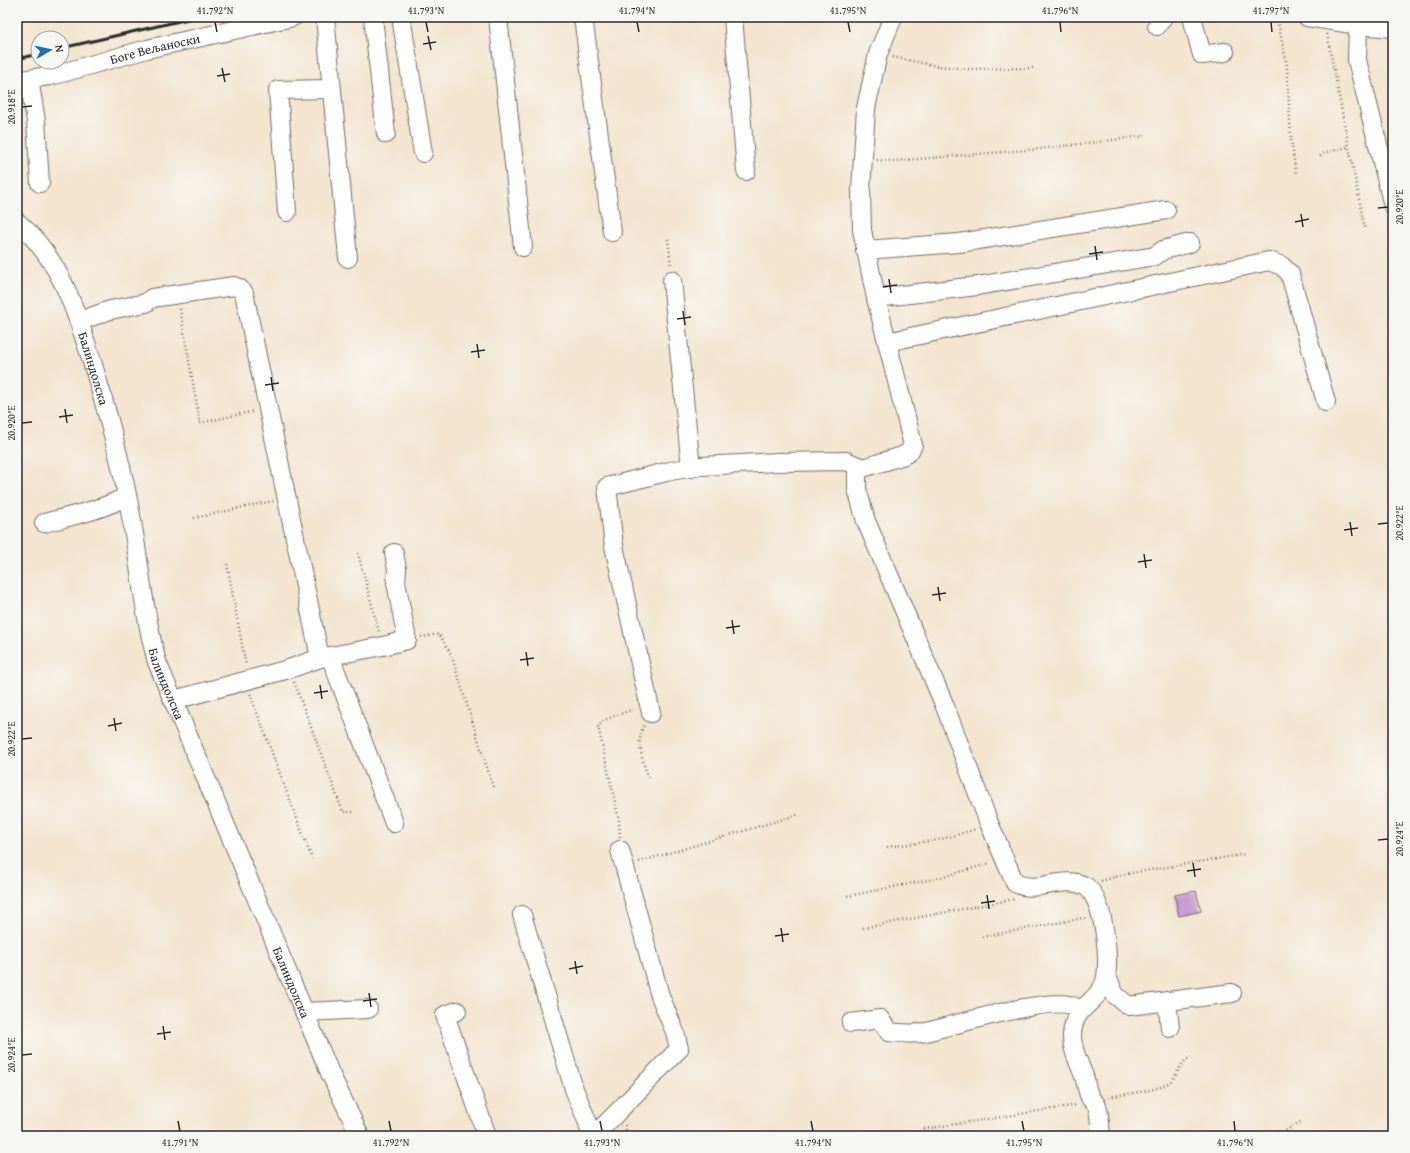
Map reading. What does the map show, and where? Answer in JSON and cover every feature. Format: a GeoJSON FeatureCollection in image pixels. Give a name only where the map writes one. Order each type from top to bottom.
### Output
{"type":"FeatureCollection","features":[{"type":"Feature","properties":{"kind":"street","name":"Боге Вељаноски"},"geometry":{"type":"LineString","coordinates":[[23,80],[86,67],[147,49],[293,17]]}},
{"type":"Feature","properties":{"kind":"street"},"geometry":{"type":"LineString","coordinates":[[325,17],[330,89],[348,258]]}},
{"type":"Feature","properties":{"kind":"street"},"geometry":{"type":"LineString","coordinates":[[373,17],[386,134]]}},
{"type":"Feature","properties":{"kind":"street"},"geometry":{"type":"LineString","coordinates":[[401,17],[423,153]]}},
{"type":"Feature","properties":{"kind":"street"},"geometry":{"type":"LineString","coordinates":[[498,17],[523,247]]}},
{"type":"Feature","properties":{"kind":"street"},"geometry":{"type":"LineString","coordinates":[[583,17],[612,232]]}},
{"type":"Feature","properties":{"kind":"street"},"geometry":{"type":"LineString","coordinates":[[733,17],[746,171]]}},
{"type":"Feature","properties":{"kind":"street"},"geometry":{"type":"LineString","coordinates":[[893,17],[878,54],[866,108],[862,158],[862,230],[876,298],[913,444],[909,452],[902,456],[863,468],[857,472],[857,489],[866,521],[944,704],[989,823],[1015,883],[1022,887],[1065,881],[1076,883],[1088,888],[1095,898],[1106,948],[1106,977],[1099,992],[1080,1011],[1074,1020],[1072,1037],[1076,1059],[1091,1098],[1097,1105],[1101,1136]]}},
{"type":"Feature","properties":{"kind":"street"},"geometry":{"type":"LineString","coordinates":[[1192,17],[1202,55],[1225,52]]}},
{"type":"Feature","properties":{"kind":"street"},"geometry":{"type":"LineString","coordinates":[[1318,18],[1358,25],[1393,28]]}},
{"type":"Feature","properties":{"kind":"street"},"geometry":{"type":"LineString","coordinates":[[1358,25],[1357,60],[1393,206]]}},
{"type":"Feature","properties":{"kind":"street"},"geometry":{"type":"LineString","coordinates":[[23,80],[36,121],[40,183]]}},
{"type":"Feature","properties":{"kind":"street"},"geometry":{"type":"LineString","coordinates":[[287,212],[278,90],[330,89]]}},
{"type":"Feature","properties":{"kind":"street"},"geometry":{"type":"LineString","coordinates":[[865,250],[959,243],[1166,210]]}},
{"type":"Feature","properties":{"kind":"street","name":"Балиндолска"},"geometry":{"type":"LineString","coordinates":[[17,222],[34,236],[57,271],[80,321],[110,420],[128,496],[150,635],[157,662],[174,700],[214,801],[330,1074],[360,1136]]}},
{"type":"Feature","properties":{"kind":"street"},"geometry":{"type":"LineString","coordinates":[[876,298],[977,286],[1155,256],[1162,250],[1197,246]]}},
{"type":"Feature","properties":{"kind":"street"},"geometry":{"type":"LineString","coordinates":[[887,342],[1270,261],[1282,266],[1290,274],[1326,402]]}},
{"type":"Feature","properties":{"kind":"street"},"geometry":{"type":"LineString","coordinates":[[672,280],[691,468]]}},
{"type":"Feature","properties":{"kind":"street"},"geometry":{"type":"LineString","coordinates":[[80,321],[110,310],[146,303],[152,298],[234,286],[244,293],[287,498],[325,657],[394,823]]}},
{"type":"Feature","properties":{"kind":"street"},"geometry":{"type":"LineString","coordinates":[[650,706],[614,546],[607,487],[691,468],[778,462],[846,461],[863,468]]}},
{"type":"Feature","properties":{"kind":"street"},"geometry":{"type":"LineString","coordinates":[[44,523],[119,501],[128,496]]}},
{"type":"Feature","properties":{"kind":"street"},"geometry":{"type":"LineString","coordinates":[[174,700],[325,657],[408,640],[396,582],[397,569],[394,553]]}},
{"type":"Feature","properties":{"kind":"street"},"geometry":{"type":"LineString","coordinates":[[594,1136],[679,1049],[660,996],[622,858]]}},
{"type":"Feature","properties":{"kind":"street"},"geometry":{"type":"LineString","coordinates":[[522,915],[574,1088],[588,1123],[591,1136]]}},
{"type":"Feature","properties":{"kind":"street"},"geometry":{"type":"LineString","coordinates":[[1106,977],[1115,995],[1129,1006],[1232,993]]}},
{"type":"Feature","properties":{"kind":"street"},"geometry":{"type":"LineString","coordinates":[[1166,1001],[1170,1028]]}},
{"type":"Feature","properties":{"kind":"street"},"geometry":{"type":"LineString","coordinates":[[851,1023],[880,1019],[889,1032],[924,1033],[1004,1012],[1042,1006],[1069,1004],[1078,1008],[1080,1011]]}},
{"type":"Feature","properties":{"kind":"street"},"geometry":{"type":"LineString","coordinates":[[304,1012],[368,1009]]}},
{"type":"Feature","properties":{"kind":"street"},"geometry":{"type":"LineString","coordinates":[[457,1011],[445,1014],[487,1136]]}},
{"type":"Feature","properties":{"kind":"path"},"geometry":{"type":"LineString","coordinates":[[1277,17],[1287,66],[1291,139],[1296,174]]}},
{"type":"Feature","properties":{"kind":"path"},"geometry":{"type":"LineString","coordinates":[[1318,18],[1348,147],[1365,230]]}},
{"type":"Feature","properties":{"kind":"path"},"geometry":{"type":"LineString","coordinates":[[878,54],[937,66],[969,69],[1035,68]]}},
{"type":"Feature","properties":{"kind":"path"},"geometry":{"type":"LineString","coordinates":[[862,158],[893,161],[1039,149],[1145,136]]}},
{"type":"Feature","properties":{"kind":"path"},"geometry":{"type":"LineString","coordinates":[[1320,156],[1324,153],[1348,147]]}},
{"type":"Feature","properties":{"kind":"path"},"geometry":{"type":"LineString","coordinates":[[668,239],[672,280]]}},
{"type":"Feature","properties":{"kind":"path"},"geometry":{"type":"LineString","coordinates":[[178,294],[200,423],[269,407]]}},
{"type":"Feature","properties":{"kind":"path"},"geometry":{"type":"LineString","coordinates":[[194,518],[287,498]]}},
{"type":"Feature","properties":{"kind":"path"},"geometry":{"type":"LineString","coordinates":[[358,553],[383,646]]}},
{"type":"Feature","properties":{"kind":"path"},"geometry":{"type":"LineString","coordinates":[[227,564],[247,680],[312,859]]}},
{"type":"Feature","properties":{"kind":"path"},"geometry":{"type":"LineString","coordinates":[[408,640],[439,634],[446,643],[451,654],[494,790]]}},
{"type":"Feature","properties":{"kind":"path"},"geometry":{"type":"LineString","coordinates":[[289,668],[343,812],[356,812]]}},
{"type":"Feature","properties":{"kind":"path"},"geometry":{"type":"LineString","coordinates":[[648,777],[644,766],[640,733],[650,706]]}},
{"type":"Feature","properties":{"kind":"path"},"geometry":{"type":"LineString","coordinates":[[650,706],[604,720],[598,726],[619,820],[622,858],[800,814]]}},
{"type":"Feature","properties":{"kind":"path"},"geometry":{"type":"LineString","coordinates":[[888,847],[938,840],[977,830],[989,823]]}},
{"type":"Feature","properties":{"kind":"path"},"geometry":{"type":"LineString","coordinates":[[1088,888],[1104,880],[1126,874],[1246,854]]}},
{"type":"Feature","properties":{"kind":"path"},"geometry":{"type":"LineString","coordinates":[[847,896],[939,878],[1004,857]]}},
{"type":"Feature","properties":{"kind":"path"},"geometry":{"type":"LineString","coordinates":[[863,928],[1015,900],[1030,887]]}},
{"type":"Feature","properties":{"kind":"path"},"geometry":{"type":"LineString","coordinates":[[982,937],[1097,915],[1099,911]]}},
{"type":"Feature","properties":{"kind":"path"},"geometry":{"type":"LineString","coordinates":[[924,1129],[1079,1105],[1091,1098],[1107,1098],[1124,1093],[1154,1090],[1172,1080],[1182,1062],[1191,1057]]}},
{"type":"Feature","properties":{"kind":"path"},"geometry":{"type":"LineString","coordinates":[[1226,1136],[1285,1131],[1302,1121]]}},
{"type":"Feature","properties":{"kind":"building"},"geometry":{"type":"Polygon","coordinates":[[[1196,891],[1201,911],[1179,916],[1175,895],[1196,891]]]}},
{"type":"Feature","properties":{"kind":"railway"},"geometry":{"type":"LineString","coordinates":[[70,46],[197,17]]}},
{"type":"Feature","properties":{"kind":"railway"},"geometry":{"type":"LineString","coordinates":[[17,59],[30,56]]}}]}
